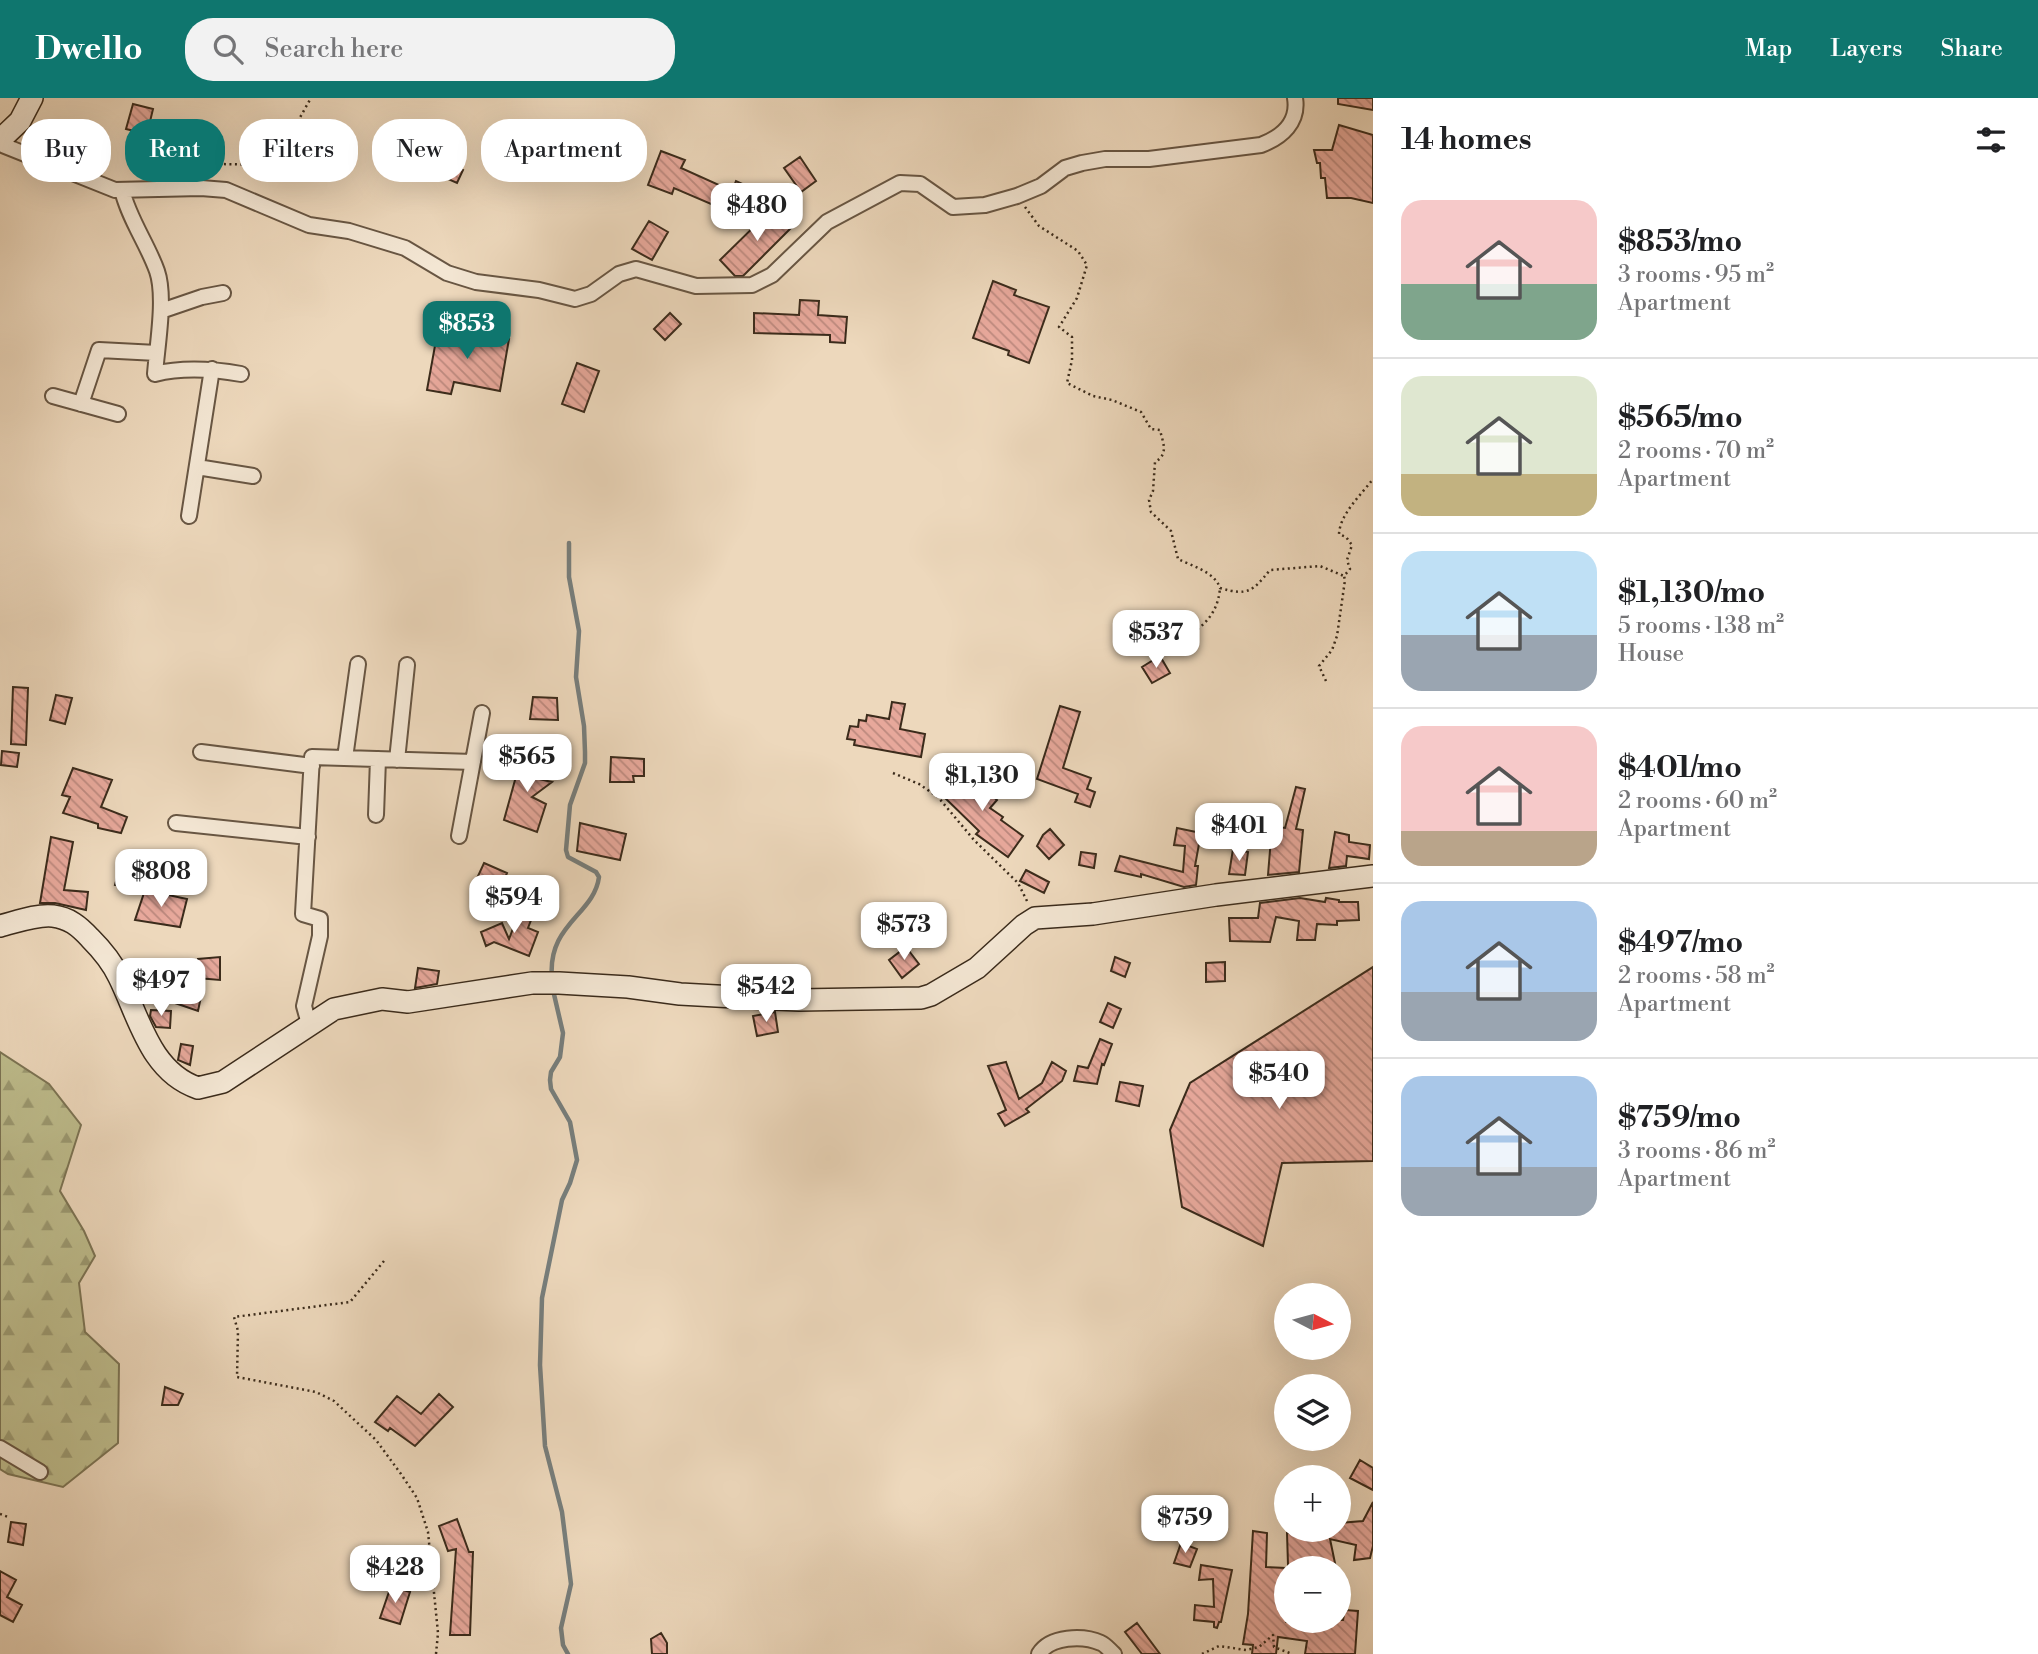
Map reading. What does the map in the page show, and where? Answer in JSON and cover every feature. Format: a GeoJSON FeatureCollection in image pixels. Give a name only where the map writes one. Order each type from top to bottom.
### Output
{"type":"FeatureCollection","features":[{"type":"Feature","properties":{"kind":"street"},"geometry":{"type":"LineString","coordinates":[[33,98],[20,121],[0,142],[114,190],[226,190],[309,225],[349,231],[405,248],[447,273],[476,282],[538,290],[575,299],[591,295],[619,274],[636,269],[696,286],[752,285],[772,275],[827,222],[900,183],[920,184],[953,207],[985,205],[1041,186],[1065,168],[1082,163],[1105,159],[1149,159],[1261,145],[1275,140],[1285,131],[1293,119],[1295,98]]}},
{"type":"Feature","properties":{"kind":"street"},"geometry":{"type":"LineString","coordinates":[[122,190],[126,205],[158,273],[161,311],[155,374],[212,369],[241,374]]}},
{"type":"Feature","properties":{"kind":"street"},"geometry":{"type":"LineString","coordinates":[[161,311],[223,293]]}},
{"type":"Feature","properties":{"kind":"street"},"geometry":{"type":"LineString","coordinates":[[81,404],[99,350],[157,353]]}},
{"type":"Feature","properties":{"kind":"street"},"geometry":{"type":"LineString","coordinates":[[189,516],[212,369]]}},
{"type":"Feature","properties":{"kind":"street"},"geometry":{"type":"LineString","coordinates":[[53,396],[118,414]]}},
{"type":"Feature","properties":{"kind":"street"},"geometry":{"type":"LineString","coordinates":[[197,467],[253,476]]}},
{"type":"Feature","properties":{"kind":"street"},"geometry":{"type":"LineString","coordinates":[[345,758],[358,664]]}},
{"type":"Feature","properties":{"kind":"street"},"geometry":{"type":"LineString","coordinates":[[397,760],[407,665]]}},
{"type":"Feature","properties":{"kind":"street"},"geometry":{"type":"LineString","coordinates":[[459,836],[482,713]]}},
{"type":"Feature","properties":{"kind":"street"},"geometry":{"type":"LineString","coordinates":[[201,752],[312,766]]}},
{"type":"Feature","properties":{"kind":"street"},"geometry":{"type":"LineString","coordinates":[[309,1024],[304,1006],[320,936],[320,919],[303,914],[312,757],[473,762]]}},
{"type":"Feature","properties":{"kind":"street"},"geometry":{"type":"LineString","coordinates":[[376,815],[378,759]]}},
{"type":"Feature","properties":{"kind":"street"},"geometry":{"type":"LineString","coordinates":[[176,823],[308,837]]}},
{"type":"Feature","properties":{"kind":"street"},"geometry":{"type":"LineString","coordinates":[[0,926],[51,916],[69,920],[80,927],[119,976],[147,1040],[164,1065],[177,1078],[198,1088],[223,1082],[334,1009],[382,999],[408,1002],[532,983],[559,983],[753,998],[907,1000],[931,995],[977,968],[1035,918],[1113,912],[1216,895],[1373,876]]}},
{"type":"Feature","properties":{"kind":"street"},"geometry":{"type":"LineString","coordinates":[[0,1448],[40,1472]]}},
{"type":"Feature","properties":{"kind":"street"},"geometry":{"type":"LineString","coordinates":[[1039,1654],[1043,1648],[1064,1637],[1100,1643],[1114,1654]]}},
{"type":"Feature","properties":{"kind":"path"},"geometry":{"type":"LineString","coordinates":[[169,189],[173,183],[189,173],[218,164],[273,165],[310,98]]}},
{"type":"Feature","properties":{"kind":"path"},"geometry":{"type":"LineString","coordinates":[[1017,196],[1039,226],[1079,251],[1087,265],[1077,298],[1059,327],[1072,337],[1072,360],[1067,383],[1093,396],[1112,400],[1141,412],[1151,429],[1160,430],[1165,449],[1162,458],[1155,462],[1153,491],[1149,500],[1151,512],[1171,531],[1178,559],[1209,575],[1218,582],[1220,588],[1214,612],[1207,624],[1165,650]]}},
{"type":"Feature","properties":{"kind":"path"},"geometry":{"type":"LineString","coordinates":[[1343,576],[1350,569],[1347,560],[1352,545],[1346,537],[1339,534],[1340,527],[1373,479]]}},
{"type":"Feature","properties":{"kind":"path"},"geometry":{"type":"LineString","coordinates":[[1220,588],[1238,594],[1254,589],[1270,570],[1292,567],[1321,566],[1343,576],[1345,580],[1340,622],[1332,650],[1319,666],[1326,681]]}},
{"type":"Feature","properties":{"kind":"path"},"geometry":{"type":"LineString","coordinates":[[893,774],[919,784],[939,797],[974,840],[1017,883],[1035,918]]}},
{"type":"Feature","properties":{"kind":"path"},"geometry":{"type":"LineString","coordinates":[[384,1261],[350,1302],[234,1317],[237,1331],[237,1377],[316,1392],[334,1401],[376,1440],[401,1474],[416,1498],[428,1532],[438,1633],[436,1654]]}},
{"type":"Feature","properties":{"kind":"path"},"geometry":{"type":"LineString","coordinates":[[0,1514],[8,1517]]}},
{"type":"Feature","properties":{"kind":"path"},"geometry":{"type":"LineString","coordinates":[[1202,1654],[1219,1646],[1246,1650],[1259,1647],[1273,1635],[1274,1647],[1292,1654]]}},
{"type":"Feature","properties":{"kind":"green space"},"geometry":{"type":"Polygon","coordinates":[[[0,1052],[49,1084],[81,1125],[60,1191],[84,1231],[95,1256],[79,1283],[85,1332],[119,1364],[118,1443],[63,1487],[8,1474],[0,1469],[0,1052]]]}},
{"type":"Feature","properties":{"kind":"building"},"geometry":{"type":"Polygon","coordinates":[[[1338,98],[1373,98],[1373,110],[1338,104],[1338,98]]]}},
{"type":"Feature","properties":{"kind":"building"},"geometry":{"type":"Polygon","coordinates":[[[133,104],[153,109],[151,119],[129,119],[133,104]]]}},
{"type":"Feature","properties":{"kind":"building"},"geometry":{"type":"Polygon","coordinates":[[[1339,125],[1373,135],[1373,203],[1351,198],[1327,198],[1325,178],[1321,178],[1320,163],[1317,163],[1314,150],[1332,150],[1339,125]]]}},
{"type":"Feature","properties":{"kind":"building"},"geometry":{"type":"Polygon","coordinates":[[[661,151],[685,160],[681,168],[732,191],[736,181],[758,191],[746,219],[674,188],[672,194],[648,185],[661,151]]]}},
{"type":"Feature","properties":{"kind":"building"},"geometry":{"type":"Polygon","coordinates":[[[800,157],[816,181],[801,192],[784,168],[800,157]]]}},
{"type":"Feature","properties":{"kind":"building"},"geometry":{"type":"Polygon","coordinates":[[[775,206],[794,225],[743,276],[735,276],[720,260],[775,206]]]}},
{"type":"Feature","properties":{"kind":"building"},"geometry":{"type":"Polygon","coordinates":[[[649,221],[668,232],[652,260],[632,249],[649,221]]]}},
{"type":"Feature","properties":{"kind":"building"},"geometry":{"type":"Polygon","coordinates":[[[993,281],[1016,290],[1014,295],[1049,307],[1029,363],[1008,355],[1009,351],[973,338],[993,281]]]}},
{"type":"Feature","properties":{"kind":"building"},"geometry":{"type":"Polygon","coordinates":[[[800,300],[819,301],[818,315],[847,317],[845,343],[830,342],[830,335],[754,333],[754,313],[799,315],[800,300]]]}},
{"type":"Feature","properties":{"kind":"building"},"geometry":{"type":"Polygon","coordinates":[[[670,313],[681,324],[665,340],[654,329],[670,313]]]}},
{"type":"Feature","properties":{"kind":"building"},"geometry":{"type":"Polygon","coordinates":[[[438,329],[509,339],[500,391],[454,382],[451,394],[427,390],[438,329]]]}},
{"type":"Feature","properties":{"kind":"building"},"geometry":{"type":"Polygon","coordinates":[[[577,363],[599,371],[584,412],[562,404],[577,363]]]}},
{"type":"Feature","properties":{"kind":"building"},"geometry":{"type":"Polygon","coordinates":[[[1160,656],[1170,673],[1152,683],[1142,667],[1160,656]]]}},
{"type":"Feature","properties":{"kind":"building"},"geometry":{"type":"Polygon","coordinates":[[[13,687],[28,688],[26,745],[11,744],[13,687]]]}},
{"type":"Feature","properties":{"kind":"building"},"geometry":{"type":"Polygon","coordinates":[[[56,695],[72,698],[65,724],[50,720],[56,695]]]}},
{"type":"Feature","properties":{"kind":"building"},"geometry":{"type":"Polygon","coordinates":[[[533,697],[557,698],[558,720],[530,719],[533,697]]]}},
{"type":"Feature","properties":{"kind":"building"},"geometry":{"type":"Polygon","coordinates":[[[892,702],[905,704],[900,729],[925,734],[921,757],[854,745],[855,740],[847,739],[850,726],[858,727],[859,720],[866,721],[867,715],[889,719],[892,702]]]}},
{"type":"Feature","properties":{"kind":"building"},"geometry":{"type":"Polygon","coordinates":[[[1060,706],[1080,712],[1063,768],[1091,778],[1087,789],[1095,792],[1090,807],[1075,802],[1078,794],[1037,779],[1060,706]]]}},
{"type":"Feature","properties":{"kind":"building"},"geometry":{"type":"Polygon","coordinates":[[[2,751],[19,753],[17,767],[1,765],[2,751]]]}},
{"type":"Feature","properties":{"kind":"building"},"geometry":{"type":"Polygon","coordinates":[[[523,751],[545,760],[539,779],[552,782],[532,797],[546,804],[537,832],[504,820],[523,751]]]}},
{"type":"Feature","properties":{"kind":"building"},"geometry":{"type":"Polygon","coordinates":[[[611,757],[644,759],[644,776],[633,776],[634,782],[610,782],[611,757]]]}},
{"type":"Feature","properties":{"kind":"building"},"geometry":{"type":"Polygon","coordinates":[[[73,768],[112,780],[101,807],[127,817],[121,833],[98,828],[98,824],[63,813],[70,797],[62,795],[73,768]]]}},
{"type":"Feature","properties":{"kind":"building"},"geometry":{"type":"Polygon","coordinates":[[[966,770],[997,800],[990,808],[1023,836],[1008,857],[976,834],[979,831],[942,795],[966,770]]]}},
{"type":"Feature","properties":{"kind":"building"},"geometry":{"type":"Polygon","coordinates":[[[1296,787],[1305,789],[1296,829],[1303,830],[1299,872],[1268,875],[1272,826],[1285,828],[1296,787]]]}},
{"type":"Feature","properties":{"kind":"building"},"geometry":{"type":"Polygon","coordinates":[[[580,823],[626,834],[620,860],[577,851],[580,823]]]}},
{"type":"Feature","properties":{"kind":"building"},"geometry":{"type":"Polygon","coordinates":[[[1177,828],[1201,833],[1195,866],[1198,866],[1196,885],[1184,887],[1141,874],[1141,877],[1115,871],[1120,856],[1183,872],[1185,846],[1174,845],[1177,828]]]}},
{"type":"Feature","properties":{"kind":"building"},"geometry":{"type":"Polygon","coordinates":[[[1050,829],[1064,845],[1049,859],[1037,846],[1050,829]]]}},
{"type":"Feature","properties":{"kind":"building"},"geometry":{"type":"Polygon","coordinates":[[[1335,832],[1349,835],[1349,842],[1370,845],[1369,859],[1347,856],[1346,866],[1329,868],[1335,832]]]}},
{"type":"Feature","properties":{"kind":"building"},"geometry":{"type":"Polygon","coordinates":[[[51,837],[73,842],[64,890],[88,892],[86,910],[55,903],[40,903],[51,837]]]}},
{"type":"Feature","properties":{"kind":"building"},"geometry":{"type":"Polygon","coordinates":[[[1233,849],[1248,852],[1245,875],[1229,874],[1233,849]]]}},
{"type":"Feature","properties":{"kind":"building"},"geometry":{"type":"Polygon","coordinates":[[[1081,852],[1096,854],[1094,868],[1079,865],[1081,852]]]}},
{"type":"Feature","properties":{"kind":"building"},"geometry":{"type":"Polygon","coordinates":[[[122,859],[149,864],[140,889],[115,885],[122,859]]]}},
{"type":"Feature","properties":{"kind":"building"},"geometry":{"type":"Polygon","coordinates":[[[484,863],[507,873],[497,897],[473,887],[484,863]]]}},
{"type":"Feature","properties":{"kind":"building"},"geometry":{"type":"Polygon","coordinates":[[[1026,870],[1049,882],[1044,893],[1020,881],[1026,870]]]}},
{"type":"Feature","properties":{"kind":"building"},"geometry":{"type":"Polygon","coordinates":[[[145,890],[187,899],[180,927],[135,920],[145,890]]]}},
{"type":"Feature","properties":{"kind":"building"},"geometry":{"type":"Polygon","coordinates":[[[1300,898],[1325,902],[1326,898],[1339,902],[1358,902],[1359,920],[1337,921],[1337,925],[1317,924],[1315,940],[1297,940],[1299,921],[1276,917],[1270,942],[1230,941],[1229,918],[1258,918],[1260,903],[1300,898]]]}},
{"type":"Feature","properties":{"kind":"building"},"geometry":{"type":"Polygon","coordinates":[[[520,910],[533,915],[528,928],[538,932],[529,956],[494,942],[486,946],[481,932],[502,923],[509,939],[520,910]]]}},
{"type":"Feature","properties":{"kind":"building"},"geometry":{"type":"Polygon","coordinates":[[[906,947],[919,964],[902,978],[889,960],[906,947]]]}},
{"type":"Feature","properties":{"kind":"building"},"geometry":{"type":"Polygon","coordinates":[[[220,957],[220,980],[197,978],[198,959],[220,957]]]}},
{"type":"Feature","properties":{"kind":"building"},"geometry":{"type":"Polygon","coordinates":[[[1115,957],[1130,963],[1125,977],[1111,971],[1115,957]]]}},
{"type":"Feature","properties":{"kind":"building"},"geometry":{"type":"Polygon","coordinates":[[[1225,962],[1225,981],[1206,982],[1206,963],[1225,962]]]}},
{"type":"Feature","properties":{"kind":"building"},"geometry":{"type":"Polygon","coordinates":[[[1373,967],[1373,1161],[1282,1163],[1263,1246],[1182,1207],[1170,1130],[1190,1083],[1373,967]]]}},
{"type":"Feature","properties":{"kind":"building"},"geometry":{"type":"Polygon","coordinates":[[[418,968],[439,971],[437,984],[415,988],[418,968]]]}},
{"type":"Feature","properties":{"kind":"building"},"geometry":{"type":"Polygon","coordinates":[[[178,983],[203,987],[198,1011],[175,1003],[178,983]]]}},
{"type":"Feature","properties":{"kind":"building"},"geometry":{"type":"Polygon","coordinates":[[[1108,1003],[1121,1009],[1113,1028],[1100,1022],[1108,1003]]]}},
{"type":"Feature","properties":{"kind":"building"},"geometry":{"type":"Polygon","coordinates":[[[151,1010],[171,1011],[170,1028],[156,1027],[150,1016],[151,1010]]]}},
{"type":"Feature","properties":{"kind":"building"},"geometry":{"type":"Polygon","coordinates":[[[775,1012],[778,1032],[757,1036],[753,1016],[775,1012]]]}},
{"type":"Feature","properties":{"kind":"building"},"geometry":{"type":"Polygon","coordinates":[[[1100,1039],[1112,1044],[1104,1065],[1102,1064],[1097,1084],[1074,1081],[1078,1066],[1088,1068],[1100,1039]]]}},
{"type":"Feature","properties":{"kind":"building"},"geometry":{"type":"Polygon","coordinates":[[[181,1044],[193,1046],[190,1065],[178,1060],[181,1044]]]}},
{"type":"Feature","properties":{"kind":"building"},"geometry":{"type":"Polygon","coordinates":[[[1006,1062],[1019,1099],[1042,1083],[1052,1062],[1066,1071],[1062,1081],[1026,1109],[1029,1112],[1005,1126],[998,1114],[1006,1110],[988,1066],[1006,1062]]]}},
{"type":"Feature","properties":{"kind":"building"},"geometry":{"type":"Polygon","coordinates":[[[1120,1082],[1143,1086],[1139,1106],[1116,1101],[1120,1082]]]}},
{"type":"Feature","properties":{"kind":"building"},"geometry":{"type":"Polygon","coordinates":[[[165,1387],[183,1394],[178,1405],[162,1405],[165,1387]]]}},
{"type":"Feature","properties":{"kind":"building"},"geometry":{"type":"Polygon","coordinates":[[[439,1394],[453,1407],[415,1446],[390,1428],[388,1431],[375,1422],[397,1396],[421,1414],[439,1394]]]}},
{"type":"Feature","properties":{"kind":"building"},"geometry":{"type":"Polygon","coordinates":[[[1360,1460],[1373,1468],[1373,1490],[1351,1479],[1360,1460]]]}},
{"type":"Feature","properties":{"kind":"building"},"geometry":{"type":"Polygon","coordinates":[[[1373,1502],[1373,1546],[1370,1558],[1354,1560],[1356,1545],[1343,1542],[1351,1542],[1351,1522],[1363,1521],[1373,1502]]]}},
{"type":"Feature","properties":{"kind":"building"},"geometry":{"type":"Polygon","coordinates":[[[457,1519],[469,1552],[473,1552],[470,1635],[450,1635],[456,1549],[448,1551],[439,1526],[457,1519]]]}},
{"type":"Feature","properties":{"kind":"building"},"geometry":{"type":"Polygon","coordinates":[[[11,1522],[26,1524],[23,1545],[8,1542],[11,1522]]]}},
{"type":"Feature","properties":{"kind":"building"},"geometry":{"type":"Polygon","coordinates":[[[1253,1531],[1267,1533],[1266,1567],[1274,1567],[1274,1633],[1351,1633],[1351,1610],[1358,1611],[1355,1654],[1305,1654],[1307,1641],[1278,1637],[1276,1654],[1252,1654],[1253,1645],[1243,1644],[1248,1614],[1253,1531]]]}},
{"type":"Feature","properties":{"kind":"building"},"geometry":{"type":"Polygon","coordinates":[[[1287,1542],[1331,1542],[1334,1556],[1288,1556],[1287,1542]]]}},
{"type":"Feature","properties":{"kind":"building"},"geometry":{"type":"Polygon","coordinates":[[[1181,1543],[1197,1549],[1190,1567],[1174,1563],[1181,1543]]]}},
{"type":"Feature","properties":{"kind":"building"},"geometry":{"type":"Polygon","coordinates":[[[1201,1565],[1232,1570],[1221,1622],[1217,1628],[1214,1627],[1214,1622],[1194,1620],[1195,1605],[1214,1607],[1213,1579],[1199,1580],[1201,1565]]]}},
{"type":"Feature","properties":{"kind":"building"},"geometry":{"type":"Polygon","coordinates":[[[0,1571],[16,1580],[7,1597],[22,1605],[13,1622],[0,1615],[0,1571]]]}},
{"type":"Feature","properties":{"kind":"building"},"geometry":{"type":"Polygon","coordinates":[[[391,1586],[410,1592],[400,1624],[380,1618],[391,1586]]]}},
{"type":"Feature","properties":{"kind":"building"},"geometry":{"type":"Polygon","coordinates":[[[1137,1623],[1160,1654],[1142,1654],[1125,1632],[1137,1623]]]}},
{"type":"Feature","properties":{"kind":"building"},"geometry":{"type":"Polygon","coordinates":[[[661,1633],[667,1643],[667,1654],[652,1654],[651,1639],[661,1633]]]}},
{"type":"Feature","properties":{"kind":"waterway"},"geometry":{"type":"LineString","coordinates":[[552,978],[552,960],[563,932],[589,901],[599,877],[596,872],[568,857],[566,850],[570,805],[585,763],[584,726],[576,677],[579,631],[569,577],[569,543]]}},
{"type":"Feature","properties":{"kind":"waterway"},"geometry":{"type":"LineString","coordinates":[[553,990],[563,1033],[560,1057],[551,1072],[551,1089],[570,1122],[577,1160],[562,1200],[542,1298],[540,1365],[545,1446],[562,1512],[571,1584],[561,1628],[563,1645],[568,1654]]}}]}
